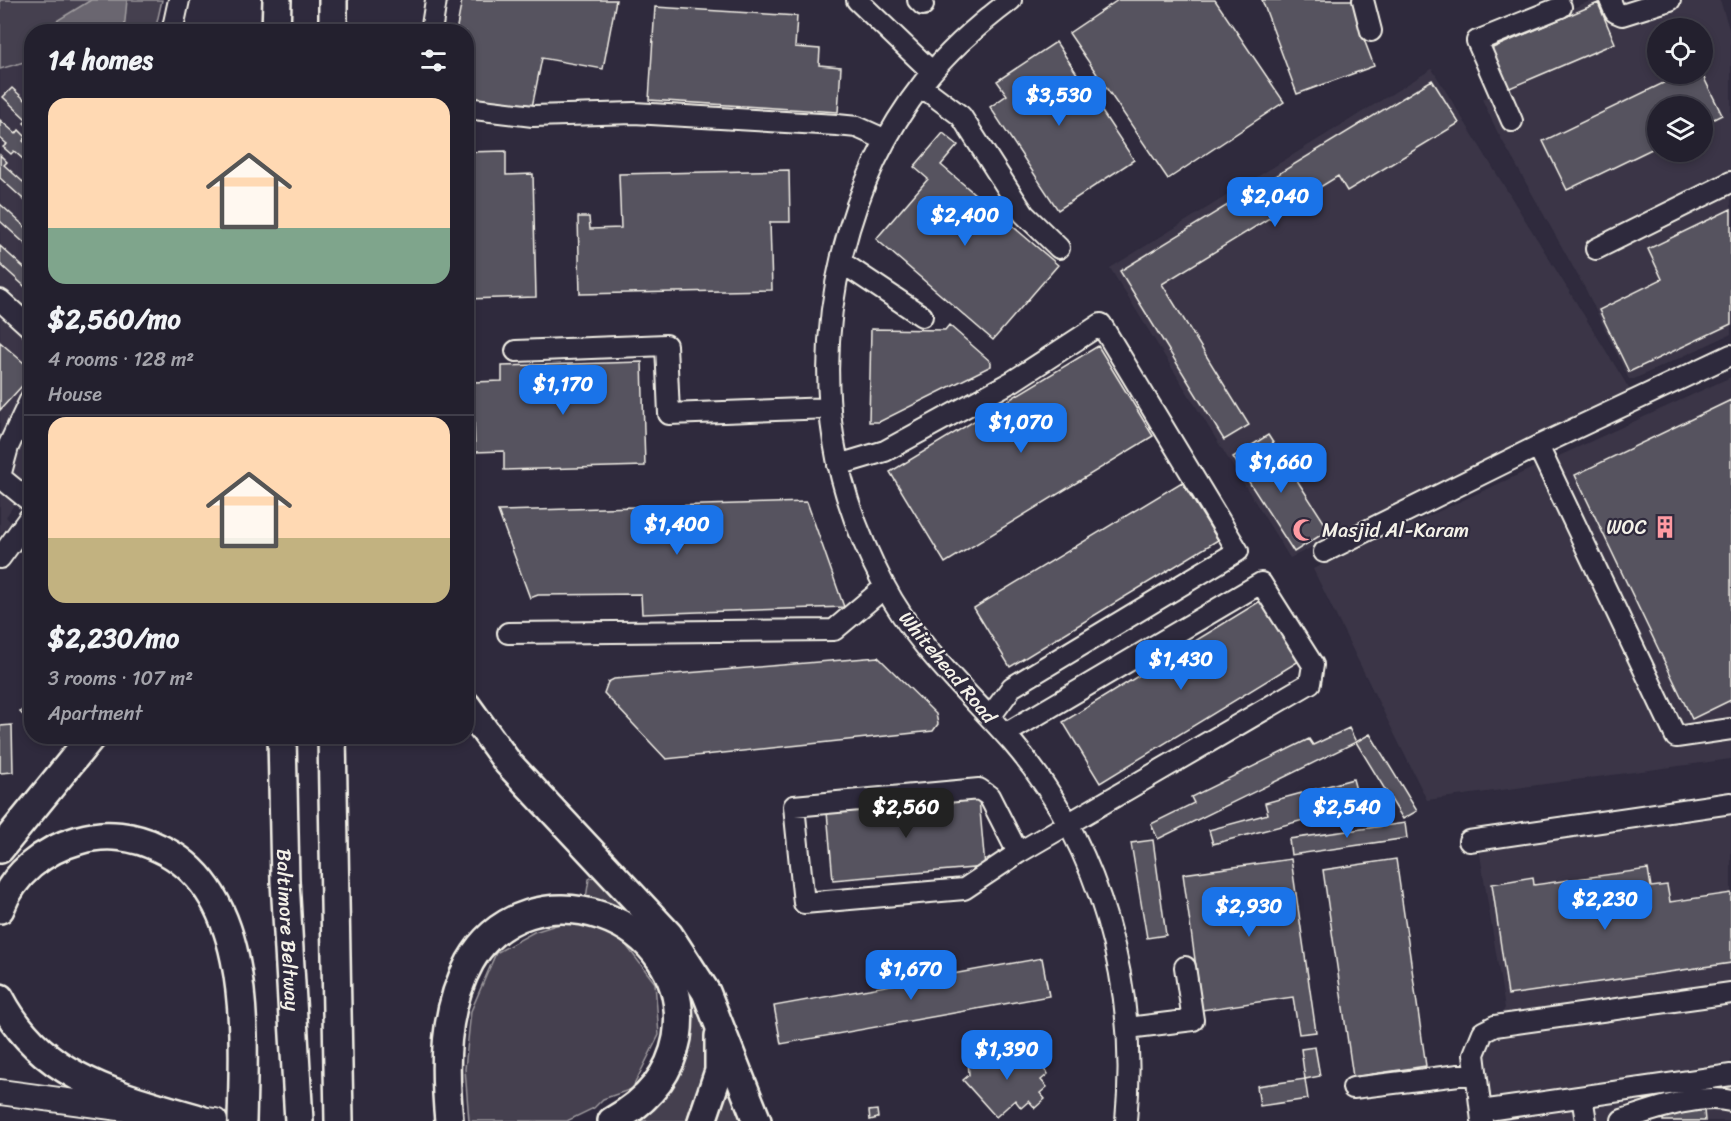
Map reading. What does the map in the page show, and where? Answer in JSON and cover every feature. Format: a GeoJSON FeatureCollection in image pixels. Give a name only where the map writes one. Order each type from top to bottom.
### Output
{"type":"FeatureCollection","features":[{"type":"Feature","properties":{"kind":"highway"},"geometry":{"type":"LineString","coordinates":[[276,24],[277,0]]}},
{"type":"Feature","properties":{"kind":"highway"},"geometry":{"type":"LineString","coordinates":[[333,0],[333,24]]}},
{"type":"Feature","properties":{"kind":"highway"},"geometry":{"type":"LineString","coordinates":[[474,716],[508,763],[669,935],[706,992],[757,1121]]}},
{"type":"Feature","properties":{"kind":"highway"},"geometry":{"type":"LineString","coordinates":[[0,849],[85,744]]}},
{"type":"Feature","properties":{"kind":"highway","name":"Baltimore Beltway"},"geometry":{"type":"LineString","coordinates":[[282,744],[285,881],[299,1121]]}},
{"type":"Feature","properties":{"kind":"highway"},"geometry":{"type":"LineString","coordinates":[[332,744],[338,1110]]}},
{"type":"Feature","properties":{"kind":"highway"},"geometry":{"type":"LineString","coordinates":[[0,909],[19,876],[48,851],[67,843],[105,836],[129,838],[167,851],[199,879],[213,900],[233,945],[242,1005],[242,1121]]}},
{"type":"Feature","properties":{"kind":"highway"},"geometry":{"type":"LineString","coordinates":[[449,1121],[445,1060],[448,1034],[458,990],[471,961],[486,942],[505,926],[545,910],[566,909],[607,917],[628,927],[647,942],[663,961],[678,1005],[678,1028],[668,1068],[644,1100],[612,1121]]}},
{"type":"Feature","properties":{"kind":"highway"},"geometry":{"type":"LineString","coordinates":[[0,998],[11,1019],[30,1041],[51,1061],[80,1079],[113,1094],[207,1120]]}},
{"type":"Feature","properties":{"kind":"highway"},"geometry":{"type":"LineString","coordinates":[[702,1121],[719,1071],[718,1022]]}},
{"type":"Feature","properties":{"kind":"main road"},"geometry":{"type":"LineString","coordinates":[[0,1092],[207,1120]]}},
{"type":"Feature","properties":{"kind":"street"},"geometry":{"type":"LineString","coordinates":[[174,24],[179,0]]}},
{"type":"Feature","properties":{"kind":"street"},"geometry":{"type":"LineString","coordinates":[[432,24],[436,0]]}},
{"type":"Feature","properties":{"kind":"street","name":"Whitehead Road"},"geometry":{"type":"LineString","coordinates":[[1011,0],[978,26],[927,79],[886,140],[860,201],[841,262],[831,317],[830,408],[838,465],[856,524],[885,587],[935,657],[1005,734],[1035,773],[1068,826],[1098,894],[1110,929],[1124,990],[1128,1028],[1126,1121]]}},
{"type":"Feature","properties":{"kind":"street"},"geometry":{"type":"LineString","coordinates":[[1363,0],[1371,31]]}},
{"type":"Feature","properties":{"kind":"street"},"geometry":{"type":"LineString","coordinates":[[1610,0],[1615,12],[1622,15],[1670,0]]}},
{"type":"Feature","properties":{"kind":"street"},"geometry":{"type":"LineString","coordinates":[[864,3],[961,116],[1024,214],[1059,248]]}},
{"type":"Feature","properties":{"kind":"street"},"geometry":{"type":"LineString","coordinates":[[1512,121],[1477,41],[1562,7]]}},
{"type":"Feature","properties":{"kind":"street"},"geometry":{"type":"LineString","coordinates":[[474,109],[533,116],[634,113],[837,125],[857,127],[886,140]]}},
{"type":"Feature","properties":{"kind":"street"},"geometry":{"type":"LineString","coordinates":[[1596,249],[1731,182]]}},
{"type":"Feature","properties":{"kind":"street"},"geometry":{"type":"LineString","coordinates":[[841,262],[922,315]]}},
{"type":"Feature","properties":{"kind":"street"},"geometry":{"type":"LineString","coordinates":[[0,300],[24,322]]}},
{"type":"Feature","properties":{"kind":"street"},"geometry":{"type":"LineString","coordinates":[[838,465],[885,451],[1013,381],[1101,324],[1238,551],[1012,687],[990,717]]}},
{"type":"Feature","properties":{"kind":"street"},"geometry":{"type":"LineString","coordinates":[[516,351],[666,345],[669,414],[830,408]]}},
{"type":"Feature","properties":{"kind":"street"},"geometry":{"type":"LineString","coordinates":[[1324,552],[1731,354]]}},
{"type":"Feature","properties":{"kind":"street"},"geometry":{"type":"LineString","coordinates":[[24,413],[8,447],[0,476],[24,496]]}},
{"type":"Feature","properties":{"kind":"street"},"geometry":{"type":"LineString","coordinates":[[1538,446],[1676,737],[1731,729]]}},
{"type":"Feature","properties":{"kind":"street"},"geometry":{"type":"LineString","coordinates":[[0,558],[24,525]]}},
{"type":"Feature","properties":{"kind":"street"},"geometry":{"type":"LineString","coordinates":[[1005,734],[1262,583],[1313,665],[1310,683],[1068,826],[1018,853],[964,889],[804,903],[794,806],[979,789],[989,796],[1018,853]]}},
{"type":"Feature","properties":{"kind":"street"},"geometry":{"type":"LineString","coordinates":[[508,633],[834,630],[885,587]]}},
{"type":"Feature","properties":{"kind":"street"},"geometry":{"type":"LineString","coordinates":[[1469,841],[1731,803]]}},
{"type":"Feature","properties":{"kind":"street"},"geometry":{"type":"LineString","coordinates":[[1128,1028],[1193,1020],[1185,967]]}},
{"type":"Feature","properties":{"kind":"street"},"geometry":{"type":"LineString","coordinates":[[1731,993],[1495,1026],[1483,1032],[1474,1054],[1482,1116],[1582,1097],[1731,1075]]}},
{"type":"Feature","properties":{"kind":"street"},"geometry":{"type":"LineString","coordinates":[[1353,1088],[1475,1073]]}},
{"type":"Feature","properties":{"kind":"street"},"geometry":{"type":"LineString","coordinates":[[1582,1097],[1586,1121]]}},
{"type":"Feature","properties":{"kind":"street"},"geometry":{"type":"LineString","coordinates":[[1622,1120],[1665,1106],[1718,1099],[1731,1101]]}},
{"type":"Feature","properties":{"kind":"shaded area"},"geometry":{"type":"Polygon","coordinates":[[[0,0],[156,0],[63,24],[24,24],[24,490],[6,517],[11,522],[0,534],[0,0]]]}},
{"type":"Feature","properties":{"kind":"shaded area"},"geometry":{"type":"Polygon","coordinates":[[[0,0],[162,0],[157,24],[24,24],[24,62],[0,69],[0,0]]]}},
{"type":"Feature","properties":{"kind":"shaded area"},"geometry":{"type":"Polygon","coordinates":[[[91,0],[127,0],[125,24],[52,24],[91,0]]]}},
{"type":"Feature","properties":{"kind":"shaded area"},"geometry":{"type":"Polygon","coordinates":[[[1593,0],[1720,0],[1731,35],[1731,334],[1634,379],[1629,379],[1586,290],[1497,131],[1482,99],[1499,90],[1477,45],[1593,0]]]}},
{"type":"Feature","properties":{"kind":"shaded area"},"geometry":{"type":"Polygon","coordinates":[[[1432,69],[1630,390],[1290,558],[1110,268],[1432,69]]]}},
{"type":"Feature","properties":{"kind":"shaded area"},"geometry":{"type":"Polygon","coordinates":[[[1731,377],[1731,759],[1427,800],[1313,569],[1731,377]]]}},
{"type":"Feature","properties":{"kind":"shaded area"},"geometry":{"type":"Polygon","coordinates":[[[1731,806],[1731,1121],[1494,1121],[1483,1049],[1505,1008],[1478,842],[1731,806]]]}},
{"type":"Feature","properties":{"kind":"shaded area"},"geometry":{"type":"Polygon","coordinates":[[[601,873],[702,1004],[711,1037],[711,1061],[691,1121],[628,1121],[686,1025],[616,909],[586,898],[589,879],[601,873]]]}},
{"type":"Feature","properties":{"kind":"shaded area"},"geometry":{"type":"Polygon","coordinates":[[[569,921],[619,936],[655,983],[659,1035],[632,1089],[603,1099],[594,1108],[567,1121],[469,1121],[465,1069],[471,1011],[496,953],[534,932],[569,921]]]}},
{"type":"Feature","properties":{"kind":"shaded area"},"geometry":{"type":"Polygon","coordinates":[[[726,1069],[748,1121],[707,1121],[726,1069]]]}},
{"type":"Feature","properties":{"kind":"building"},"geometry":{"type":"Polygon","coordinates":[[[462,0],[616,0],[603,69],[542,58],[531,112],[474,101],[474,24],[458,24],[462,0]]]}},
{"type":"Feature","properties":{"kind":"building"},"geometry":{"type":"Polygon","coordinates":[[[1118,0],[1215,0],[1284,102],[1168,179],[1069,33],[1118,0]]]}},
{"type":"Feature","properties":{"kind":"building"},"geometry":{"type":"Polygon","coordinates":[[[1262,0],[1355,0],[1362,34],[1374,66],[1297,94],[1262,0]]]}},
{"type":"Feature","properties":{"kind":"building"},"geometry":{"type":"Polygon","coordinates":[[[1598,3],[1615,43],[1505,90],[1488,50],[1598,3]]]}},
{"type":"Feature","properties":{"kind":"building"},"geometry":{"type":"Polygon","coordinates":[[[655,7],[797,16],[795,47],[820,49],[819,65],[841,67],[838,112],[649,100],[655,7]]]}},
{"type":"Feature","properties":{"kind":"building"},"geometry":{"type":"Polygon","coordinates":[[[1056,42],[1134,160],[1058,210],[990,107],[1007,95],[997,81],[1056,42]]]}},
{"type":"Feature","properties":{"kind":"building"},"geometry":{"type":"Polygon","coordinates":[[[1432,80],[1459,123],[1347,191],[1338,176],[1162,284],[1249,425],[1224,440],[1120,271],[1432,80]]]}},
{"type":"Feature","properties":{"kind":"building"},"geometry":{"type":"Polygon","coordinates":[[[1661,84],[1707,84],[1713,96],[1647,96],[1647,151],[1567,190],[1543,141],[1661,84]]]}},
{"type":"Feature","properties":{"kind":"building"},"geometry":{"type":"Polygon","coordinates":[[[12,88],[24,99],[24,117],[3,97],[12,88]]]}},
{"type":"Feature","properties":{"kind":"building"},"geometry":{"type":"Polygon","coordinates":[[[1713,97],[1722,115],[1713,120],[1713,97]]]}},
{"type":"Feature","properties":{"kind":"building"},"geometry":{"type":"Polygon","coordinates":[[[0,120],[16,134],[19,130],[24,135],[24,160],[14,151],[11,154],[3,147],[7,144],[0,138],[0,120]]]}},
{"type":"Feature","properties":{"kind":"building"},"geometry":{"type":"Polygon","coordinates":[[[943,133],[958,145],[941,165],[1058,265],[993,340],[876,239],[928,179],[914,167],[943,133]]]}},
{"type":"Feature","properties":{"kind":"building"},"geometry":{"type":"Polygon","coordinates":[[[506,151],[506,175],[533,174],[536,297],[474,299],[474,152],[506,151]]]}},
{"type":"Feature","properties":{"kind":"building"},"geometry":{"type":"Polygon","coordinates":[[[0,155],[7,162],[4,165],[24,183],[24,200],[0,178],[0,155]]]}},
{"type":"Feature","properties":{"kind":"building"},"geometry":{"type":"Polygon","coordinates":[[[789,170],[790,222],[770,222],[772,290],[580,294],[578,217],[589,217],[590,229],[621,228],[619,174],[789,170]]]}},
{"type":"Feature","properties":{"kind":"building"},"geometry":{"type":"Polygon","coordinates":[[[0,204],[24,226],[24,243],[0,221],[0,204]]]}},
{"type":"Feature","properties":{"kind":"building"},"geometry":{"type":"Polygon","coordinates":[[[1731,209],[1731,324],[1629,372],[1599,310],[1662,279],[1648,249],[1731,209]]]}},
{"type":"Feature","properties":{"kind":"building"},"geometry":{"type":"Polygon","coordinates":[[[0,246],[24,268],[24,286],[0,264],[0,246]]]}},
{"type":"Feature","properties":{"kind":"building"},"geometry":{"type":"Polygon","coordinates":[[[949,325],[991,362],[991,366],[879,422],[869,422],[871,329],[945,330],[949,325]]]}},
{"type":"Feature","properties":{"kind":"building"},"geometry":{"type":"Polygon","coordinates":[[[0,342],[24,363],[24,384],[0,410],[0,342]]]}},
{"type":"Feature","properties":{"kind":"building"},"geometry":{"type":"Polygon","coordinates":[[[1098,346],[1153,436],[945,563],[890,472],[1098,346]]]}},
{"type":"Feature","properties":{"kind":"building"},"geometry":{"type":"Polygon","coordinates":[[[642,362],[645,466],[504,470],[504,451],[475,452],[474,382],[502,381],[502,366],[642,362]]]}},
{"type":"Feature","properties":{"kind":"building","name":"WOC"},"geometry":{"type":"Polygon","coordinates":[[[1731,400],[1731,700],[1692,719],[1575,475],[1731,400]]]}},
{"type":"Feature","properties":{"kind":"building"},"geometry":{"type":"Polygon","coordinates":[[[1268,435],[1329,530],[1294,552],[1233,457],[1268,435]]]}},
{"type":"Feature","properties":{"kind":"building"},"geometry":{"type":"Polygon","coordinates":[[[1182,482],[1218,540],[1010,667],[974,608],[1182,482]]]}},
{"type":"Feature","properties":{"kind":"building"},"geometry":{"type":"Polygon","coordinates":[[[807,502],[844,607],[642,614],[641,594],[538,595],[530,598],[498,511],[807,502]]]}},
{"type":"Feature","properties":{"kind":"building"},"geometry":{"type":"Polygon","coordinates":[[[1262,600],[1299,661],[1100,783],[1063,722],[1262,600]]]}},
{"type":"Feature","properties":{"kind":"building"},"geometry":{"type":"Polygon","coordinates":[[[878,657],[936,714],[938,724],[933,731],[666,759],[604,693],[608,682],[614,679],[878,657]]]}},
{"type":"Feature","properties":{"kind":"building"},"geometry":{"type":"Polygon","coordinates":[[[12,725],[13,772],[0,773],[0,726],[12,725]]]}},
{"type":"Feature","properties":{"kind":"building"},"geometry":{"type":"Polygon","coordinates":[[[1349,728],[1356,742],[1158,839],[1151,824],[1194,803],[1191,797],[1309,739],[1313,745],[1349,728]]]}},
{"type":"Feature","properties":{"kind":"building"},"geometry":{"type":"Polygon","coordinates":[[[1370,734],[1417,811],[1403,819],[1356,742],[1370,734]]]}},
{"type":"Feature","properties":{"kind":"building"},"geometry":{"type":"Polygon","coordinates":[[[1353,779],[1360,805],[1213,844],[1209,830],[1268,814],[1265,803],[1353,779]]]}},
{"type":"Feature","properties":{"kind":"building"},"geometry":{"type":"Polygon","coordinates":[[[979,799],[985,867],[833,880],[827,812],[979,799]]]}},
{"type":"Feature","properties":{"kind":"building"},"geometry":{"type":"Polygon","coordinates":[[[1405,823],[1407,838],[1291,855],[1289,839],[1405,823]]]}},
{"type":"Feature","properties":{"kind":"building"},"geometry":{"type":"Polygon","coordinates":[[[1153,840],[1166,935],[1147,938],[1131,843],[1153,840]]]}},
{"type":"Feature","properties":{"kind":"building"},"geometry":{"type":"Polygon","coordinates":[[[1291,859],[1316,1032],[1299,1034],[1293,997],[1202,1010],[1183,874],[1291,859]]]}},
{"type":"Feature","properties":{"kind":"building"},"geometry":{"type":"Polygon","coordinates":[[[1396,859],[1426,1066],[1353,1077],[1323,870],[1396,859]]]}},
{"type":"Feature","properties":{"kind":"building"},"geometry":{"type":"Polygon","coordinates":[[[1648,869],[1651,887],[1667,885],[1670,902],[1731,893],[1731,963],[1508,995],[1492,884],[1533,877],[1534,885],[1648,869]]]}},
{"type":"Feature","properties":{"kind":"building"},"geometry":{"type":"Polygon","coordinates":[[[1042,958],[1049,996],[781,1044],[774,1006],[1042,958]]]}},
{"type":"Feature","properties":{"kind":"building"},"geometry":{"type":"Polygon","coordinates":[[[1315,1047],[1320,1076],[1305,1079],[1301,1049],[1315,1047]]]}},
{"type":"Feature","properties":{"kind":"building"},"geometry":{"type":"Polygon","coordinates":[[[1025,1048],[1048,1074],[1041,1080],[1047,1087],[1040,1093],[1045,1099],[1035,1108],[1029,1101],[1021,1108],[1015,1100],[996,1117],[963,1080],[969,1075],[968,1058],[1000,1059],[1006,1055],[1017,1055],[1025,1048]]]}},
{"type":"Feature","properties":{"kind":"building"},"geometry":{"type":"Polygon","coordinates":[[[1305,1079],[1308,1099],[1260,1106],[1257,1086],[1305,1079]]]}},
{"type":"Feature","properties":{"kind":"building"},"geometry":{"type":"Polygon","coordinates":[[[877,1110],[878,1118],[870,1120],[869,1111],[877,1110]]]}},
{"type":"Feature","properties":{"kind":"building"},"geometry":{"type":"Polygon","coordinates":[[[1704,1110],[1705,1121],[1663,1121],[1663,1114],[1704,1110]]]}},
{"type":"Feature","properties":{"kind":"place","name":"WOC"},"geometry":{"type":"Point","coordinates":[1665,527]}},
{"type":"Feature","properties":{"kind":"place","name":"Masjid Al-Karam"},"geometry":{"type":"Point","coordinates":[1304,530]}}]}
